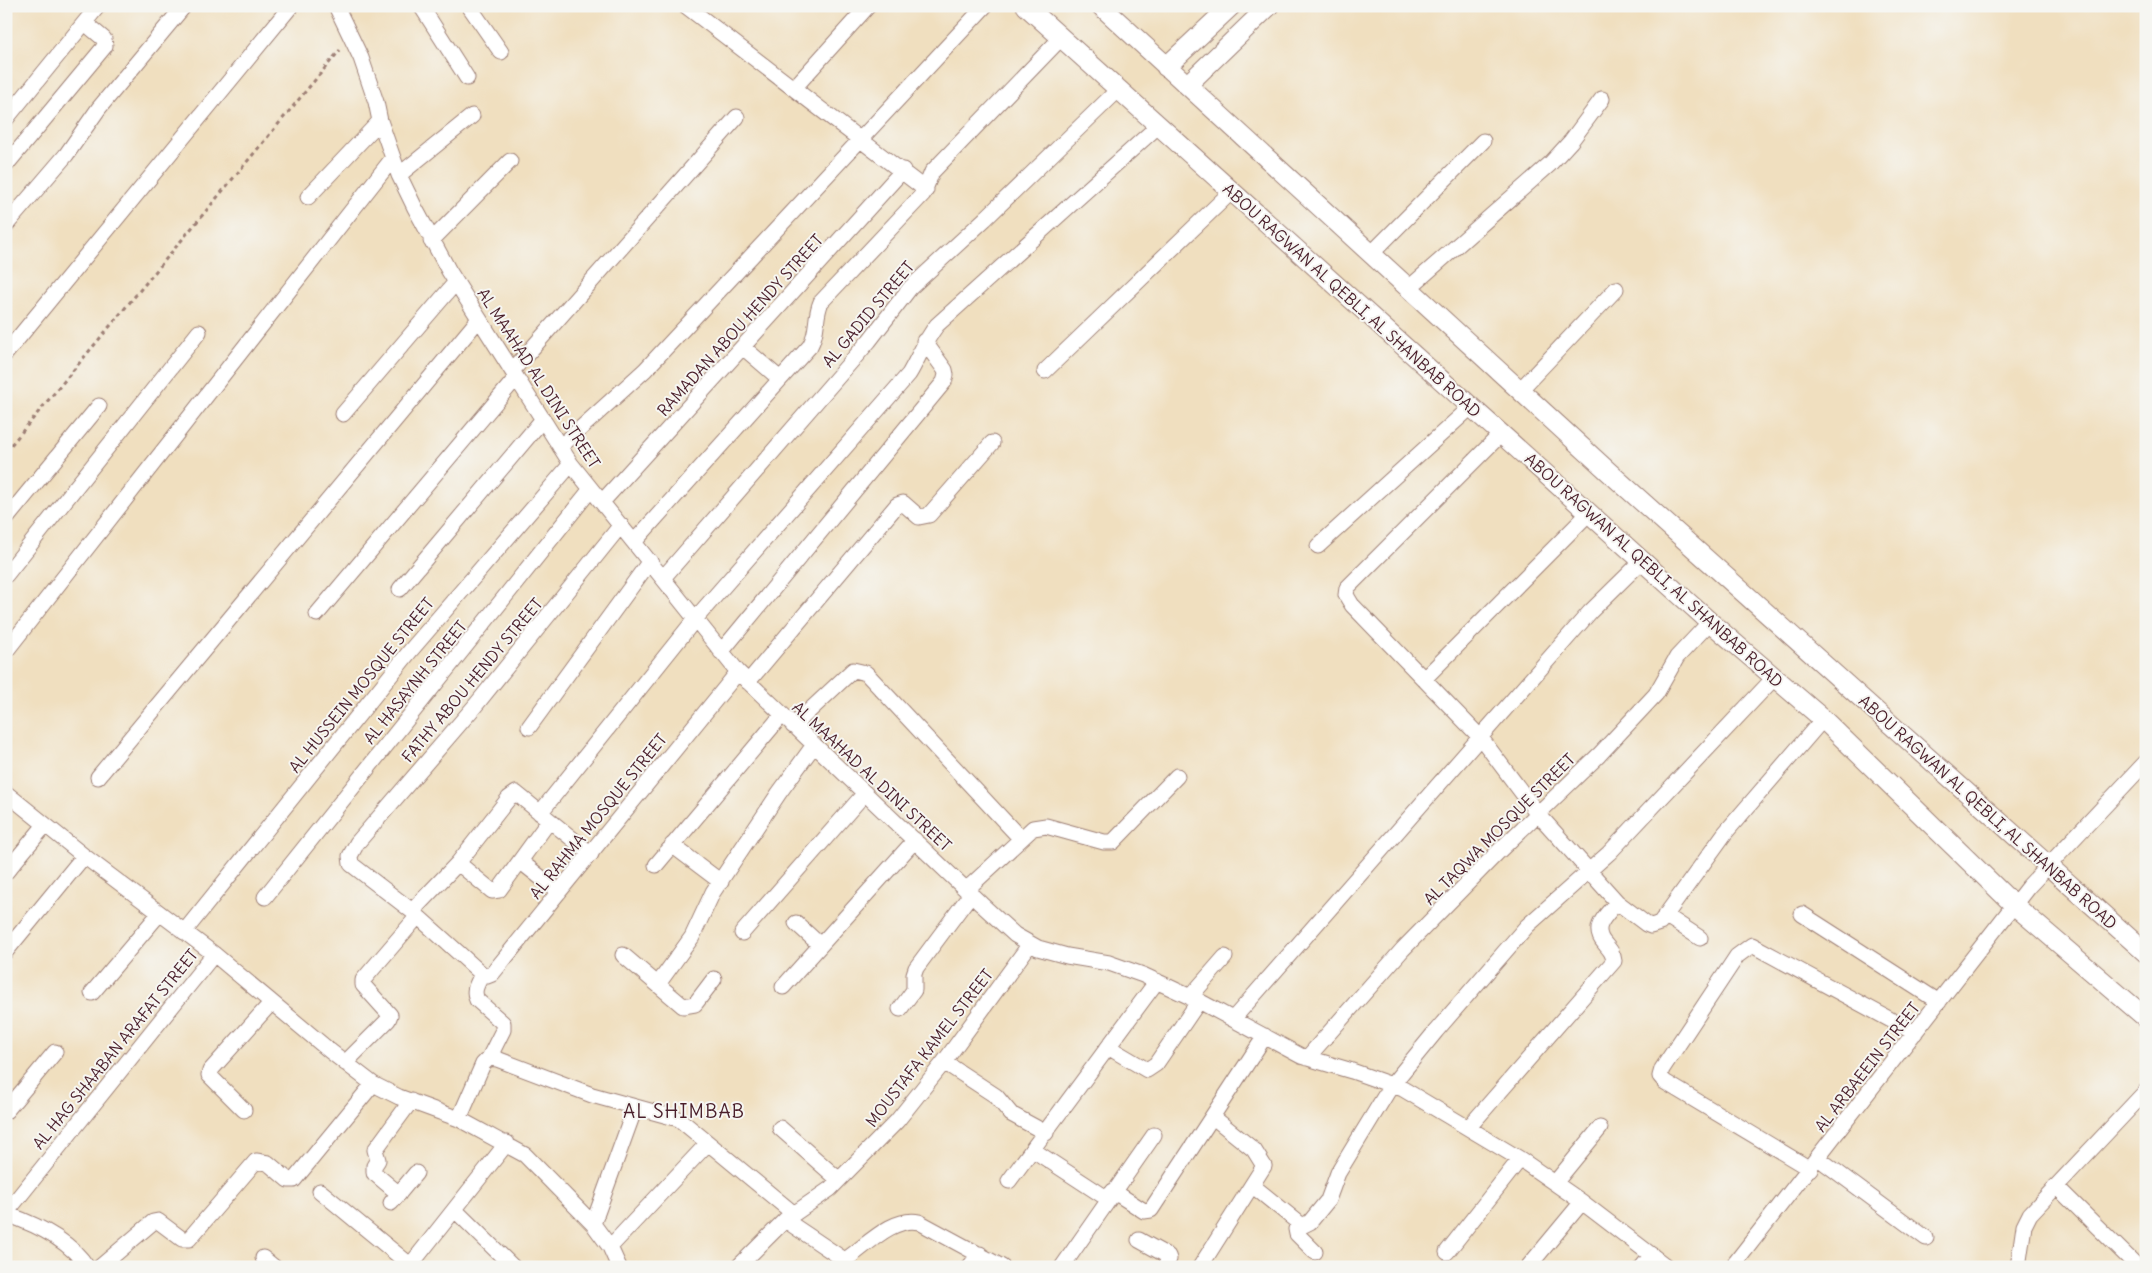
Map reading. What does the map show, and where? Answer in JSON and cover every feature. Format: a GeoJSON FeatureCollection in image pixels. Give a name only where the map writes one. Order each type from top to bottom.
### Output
{"type":"FeatureCollection","features":[{"type":"Feature","properties":{"kind":"street"},"geometry":{"type":"LineString","coordinates":[[6,119],[98,6]]}},
{"type":"Feature","properties":{"kind":"street"},"geometry":{"type":"LineString","coordinates":[[6,225],[66,155],[99,108],[184,6]]}},
{"type":"Feature","properties":{"kind":"street"},"geometry":{"type":"LineString","coordinates":[[6,353],[291,6]]}},
{"type":"Feature","properties":{"kind":"street","name":"AL MAAHAD AL DINI STREET"},"geometry":{"type":"LineString","coordinates":[[336,6],[352,36],[376,102],[380,121],[399,175],[431,241],[571,464],[743,677],[968,892],[1015,935],[1030,944],[1067,956],[1109,963],[1157,981],[1307,1058],[1352,1071],[1420,1098],[1520,1159],[1582,1202],[1667,1267]]}},
{"type":"Feature","properties":{"kind":"street"},"geometry":{"type":"LineString","coordinates":[[421,6],[467,78]]}},
{"type":"Feature","properties":{"kind":"street"},"geometry":{"type":"LineString","coordinates":[[469,6],[500,52]]}},
{"type":"Feature","properties":{"kind":"street"},"geometry":{"type":"LineString","coordinates":[[686,6],[903,170],[926,190]]}},
{"type":"Feature","properties":{"kind":"street"},"geometry":{"type":"LineString","coordinates":[[794,88],[868,6]]}},
{"type":"Feature","properties":{"kind":"street"},"geometry":{"type":"LineString","coordinates":[[560,447],[646,370],[985,6]]}},
{"type":"Feature","properties":{"kind":"street","name":"ABOU RAGWAN AL QEBLI, AL SHANBAB ROAD"},"geometry":{"type":"LineString","coordinates":[[1026,6],[1710,622],[1822,719],[2014,905],[2146,1018]]}},
{"type":"Feature","properties":{"kind":"street","name":"ABOU RAGWAN AL QEBLI, AL SHANBAB ROAD"},"geometry":{"type":"LineString","coordinates":[[1101,6],[2043,870],[2146,953]]}},
{"type":"Feature","properties":{"kind":"street"},"geometry":{"type":"LineString","coordinates":[[1166,67],[1231,6]]}},
{"type":"Feature","properties":{"kind":"street"},"geometry":{"type":"LineString","coordinates":[[1187,85],[1269,6]]}},
{"type":"Feature","properties":{"kind":"street"},"geometry":{"type":"LineString","coordinates":[[6,165],[105,46],[104,39],[85,23]]}},
{"type":"Feature","properties":{"kind":"street"},"geometry":{"type":"LineString","coordinates":[[634,542],[780,379],[815,337],[817,311],[821,302],[926,190],[932,172],[1061,38]]}},
{"type":"Feature","properties":{"kind":"street","name":"AL GADID STREET"},"geometry":{"type":"LineString","coordinates":[[663,578],[863,348],[910,288],[999,206],[1118,90]]}},
{"type":"Feature","properties":{"kind":"street"},"geometry":{"type":"LineString","coordinates":[[1409,288],[1550,164],[1571,141],[1602,99]]}},
{"type":"Feature","properties":{"kind":"street"},"geometry":{"type":"LineString","coordinates":[[399,175],[472,116]]}},
{"type":"Feature","properties":{"kind":"street"},"geometry":{"type":"LineString","coordinates":[[316,614],[514,374],[737,118]]}},
{"type":"Feature","properties":{"kind":"street"},"geometry":{"type":"LineString","coordinates":[[308,197],[380,121]]}},
{"type":"Feature","properties":{"kind":"street"},"geometry":{"type":"LineString","coordinates":[[458,863],[492,891],[496,891],[520,861],[545,817],[696,618],[909,374],[918,358],[924,341],[936,325],[1158,126]]}},
{"type":"Feature","properties":{"kind":"street"},"geometry":{"type":"LineString","coordinates":[[1372,254],[1483,141]]}},
{"type":"Feature","properties":{"kind":"street"},"geometry":{"type":"LineString","coordinates":[[6,652],[393,158]]}},
{"type":"Feature","properties":{"kind":"street"},"geometry":{"type":"LineString","coordinates":[[431,241],[510,161]]}},
{"type":"Feature","properties":{"kind":"street","name":"RAMADAN ABOU HENDY STREET"},"geometry":{"type":"LineString","coordinates":[[602,502],[744,348],[903,170]]}},
{"type":"Feature","properties":{"kind":"street"},"geometry":{"type":"LineString","coordinates":[[1045,371],[1232,192]]}},
{"type":"Feature","properties":{"kind":"street"},"geometry":{"type":"LineString","coordinates":[[343,414],[456,282]]}},
{"type":"Feature","properties":{"kind":"street"},"geometry":{"type":"LineString","coordinates":[[1520,390],[1616,289]]}},
{"type":"Feature","properties":{"kind":"street"},"geometry":{"type":"LineString","coordinates":[[98,777],[479,319]]}},
{"type":"Feature","properties":{"kind":"street"},"geometry":{"type":"LineString","coordinates":[[6,575],[199,332]]}},
{"type":"Feature","properties":{"kind":"street"},"geometry":{"type":"LineString","coordinates":[[722,652],[944,382],[945,370],[924,341]]}},
{"type":"Feature","properties":{"kind":"street"},"geometry":{"type":"LineString","coordinates":[[744,348],[780,379]]}},
{"type":"Feature","properties":{"kind":"street"},"geometry":{"type":"LineString","coordinates":[[6,520],[99,406]]}},
{"type":"Feature","properties":{"kind":"street"},"geometry":{"type":"LineString","coordinates":[[1318,546],[1472,406]]}},
{"type":"Feature","properties":{"kind":"street"},"geometry":{"type":"LineString","coordinates":[[400,589],[543,419]]}},
{"type":"Feature","properties":{"kind":"street"},"geometry":{"type":"LineString","coordinates":[[1502,433],[1347,588],[1346,596],[1352,605],[1481,738],[1538,814],[1617,902],[1651,926],[1660,923],[1725,833],[1822,719]]}},
{"type":"Feature","properties":{"kind":"street","name":"AL RAHMA MOSQUE STREET"},"geometry":{"type":"LineString","coordinates":[[482,974],[488,976],[492,974],[558,892],[743,677],[898,505],[906,504],[919,518],[929,515],[992,443]]}},
{"type":"Feature","properties":{"kind":"street","name":"AL HUSSEIN MOSQUE STREET"},"geometry":{"type":"LineString","coordinates":[[184,932],[471,578],[571,464]]}},
{"type":"Feature","properties":{"kind":"street","name":"AL HASAYNH STREET"},"geometry":{"type":"LineString","coordinates":[[265,897],[591,489]]}},
{"type":"Feature","properties":{"kind":"street"},"geometry":{"type":"LineString","coordinates":[[1424,679],[1589,513]]}},
{"type":"Feature","properties":{"kind":"street","name":"FATHY ABOU HENDY STREET"},"geometry":{"type":"LineString","coordinates":[[415,914],[357,870],[352,864],[350,856],[357,843],[475,706],[621,525]]}},
{"type":"Feature","properties":{"kind":"street"},"geometry":{"type":"LineString","coordinates":[[529,727],[650,561]]}},
{"type":"Feature","properties":{"kind":"street"},"geometry":{"type":"LineString","coordinates":[[1233,1019],[1590,612],[1642,561]]}},
{"type":"Feature","properties":{"kind":"street","name":"AL TAQWA MOSQUE STREET"},"geometry":{"type":"LineString","coordinates":[[1307,1058],[1403,949],[1599,755],[1656,694],[1677,657],[1710,622]]}},
{"type":"Feature","properties":{"kind":"street"},"geometry":{"type":"LineString","coordinates":[[656,865],[672,845],[787,720],[853,670],[866,673],[1020,838]]}},
{"type":"Feature","properties":{"kind":"street"},"geometry":{"type":"LineString","coordinates":[[1253,1186],[1300,1224],[1304,1225],[1310,1222],[1328,1200],[1338,1173],[1391,1086],[1436,1030],[1527,926],[1608,853],[1774,678]]}},
{"type":"Feature","properties":{"kind":"street"},"geometry":{"type":"LineString","coordinates":[[658,984],[692,937],[713,892],[779,793],[814,745]]}},
{"type":"Feature","properties":{"kind":"street","name":"AL ARBAEEIN STREET"},"geometry":{"type":"LineString","coordinates":[[1732,1267],[2028,887],[2145,763]]}},
{"type":"Feature","properties":{"kind":"street"},"geometry":{"type":"LineString","coordinates":[[900,1009],[914,990],[916,968],[968,892],[1020,838],[1033,828],[1046,826],[1104,842],[1113,842],[1177,776]]}},
{"type":"Feature","properties":{"kind":"street"},"geometry":{"type":"LineString","coordinates":[[6,793],[84,856],[214,954],[271,1003],[373,1084],[459,1119],[507,1143],[540,1168],[593,1224],[610,1247],[619,1267]]}},
{"type":"Feature","properties":{"kind":"street"},"geometry":{"type":"LineString","coordinates":[[345,1063],[390,1015],[367,992],[363,985],[363,980],[514,794],[516,793],[591,854]]}},
{"type":"Feature","properties":{"kind":"street"},"geometry":{"type":"LineString","coordinates":[[742,933],[865,793]]}},
{"type":"Feature","properties":{"kind":"street"},"geometry":{"type":"LineString","coordinates":[[6,872],[45,825]]}},
{"type":"Feature","properties":{"kind":"street"},"geometry":{"type":"LineString","coordinates":[[783,987],[915,840]]}},
{"type":"Feature","properties":{"kind":"street"},"geometry":{"type":"LineString","coordinates":[[672,845],[721,882]]}},
{"type":"Feature","properties":{"kind":"street"},"geometry":{"type":"LineString","coordinates":[[6,951],[84,856]]}},
{"type":"Feature","properties":{"kind":"street"},"geometry":{"type":"LineString","coordinates":[[520,861],[558,892]]}},
{"type":"Feature","properties":{"kind":"street"},"geometry":{"type":"LineString","coordinates":[[1469,1127],[1614,961],[1612,952],[1598,937],[1598,932],[1604,918],[1617,902]]}},
{"type":"Feature","properties":{"kind":"street"},"geometry":{"type":"LineString","coordinates":[[92,993],[159,914]]}},
{"type":"Feature","properties":{"kind":"street"},"geometry":{"type":"LineString","coordinates":[[415,914],[482,974],[475,990],[477,1000],[503,1023],[503,1030],[489,1058],[483,1064],[459,1119]]}},
{"type":"Feature","properties":{"kind":"street"},"geometry":{"type":"LineString","coordinates":[[1802,914],[1940,1002]]}},
{"type":"Feature","properties":{"kind":"street"},"geometry":{"type":"LineString","coordinates":[[1665,915],[1700,938]]}},
{"type":"Feature","properties":{"kind":"street"},"geometry":{"type":"LineString","coordinates":[[796,923],[820,946]]}},
{"type":"Feature","properties":{"kind":"street","name":"MOUSTAFA KAMEL STREET"},"geometry":{"type":"LineString","coordinates":[[738,1267],[789,1216],[823,1195],[897,1121],[944,1062],[1030,944]]}},
{"type":"Feature","properties":{"kind":"street"},"geometry":{"type":"LineString","coordinates":[[1915,1033],[1752,946],[1737,956],[1662,1069],[1660,1076],[1664,1082],[1814,1163],[1926,1238]]}},
{"type":"Feature","properties":{"kind":"street","name":"AL HAG SHAABAN ARAFAT STREET"},"geometry":{"type":"LineString","coordinates":[[87,1267],[63,1242],[30,1222],[6,1214],[214,954]]}},
{"type":"Feature","properties":{"kind":"street"},"geometry":{"type":"LineString","coordinates":[[623,955],[684,1006],[696,1004],[714,979]]}},
{"type":"Feature","properties":{"kind":"street"},"geometry":{"type":"LineString","coordinates":[[1108,1047],[1147,1070],[1156,1064],[1195,999],[1225,957]]}},
{"type":"Feature","properties":{"kind":"street"},"geometry":{"type":"LineString","coordinates":[[1009,1181],[1157,981]]}},
{"type":"Feature","properties":{"kind":"street"},"geometry":{"type":"LineString","coordinates":[[244,1110],[212,1081],[209,1075],[210,1070],[271,1003]]}},
{"type":"Feature","properties":{"kind":"street"},"geometry":{"type":"LineString","coordinates":[[1033,1150],[1110,1195],[1144,1212],[1150,1210],[1213,1117],[1264,1036]]}},
{"type":"Feature","properties":{"kind":"street"},"geometry":{"type":"LineString","coordinates":[[6,1111],[55,1052]]}},
{"type":"Feature","properties":{"kind":"street"},"geometry":{"type":"LineString","coordinates":[[489,1058],[497,1059],[592,1095],[679,1119],[789,1216],[843,1259],[848,1258],[893,1226],[910,1220],[919,1222],[1002,1267]]}},
{"type":"Feature","properties":{"kind":"street"},"geometry":{"type":"LineString","coordinates":[[944,1062],[996,1096],[1011,1114],[1046,1133]]}},
{"type":"Feature","properties":{"kind":"street"},"geometry":{"type":"LineString","coordinates":[[100,1267],[153,1222],[158,1221],[182,1239],[189,1239],[256,1160],[268,1163],[288,1180],[294,1180],[373,1084]]}},
{"type":"Feature","properties":{"kind":"street"},"geometry":{"type":"LineString","coordinates":[[2018,1267],[2024,1226],[2030,1214],[2146,1092]]}},
{"type":"Feature","properties":{"kind":"street"},"geometry":{"type":"LineString","coordinates":[[411,1101],[375,1150],[378,1160],[374,1166],[374,1173],[395,1199],[416,1173]]}},
{"type":"Feature","properties":{"kind":"street"},"geometry":{"type":"LineString","coordinates":[[593,1224],[635,1108]]}},
{"type":"Feature","properties":{"kind":"street"},"geometry":{"type":"LineString","coordinates":[[1200,1267],[1264,1166],[1262,1159],[1213,1117]]}},
{"type":"Feature","properties":{"kind":"street"},"geometry":{"type":"LineString","coordinates":[[780,1128],[839,1180]]}},
{"type":"Feature","properties":{"kind":"street"},"geometry":{"type":"LineString","coordinates":[[1555,1183],[1600,1128]]}},
{"type":"Feature","properties":{"kind":"street"},"geometry":{"type":"LineString","coordinates":[[1062,1267],[1110,1195],[1154,1135]]}},
{"type":"Feature","properties":{"kind":"street"},"geometry":{"type":"LineString","coordinates":[[320,1191],[409,1266],[507,1143]]}},
{"type":"Feature","properties":{"kind":"street"},"geometry":{"type":"LineString","coordinates":[[610,1247],[708,1143]]}},
{"type":"Feature","properties":{"kind":"street"},"geometry":{"type":"LineString","coordinates":[[1447,1252],[1520,1159]]}},
{"type":"Feature","properties":{"kind":"street"},"geometry":{"type":"LineString","coordinates":[[2056,1186],[2138,1267]]}},
{"type":"Feature","properties":{"kind":"street"},"geometry":{"type":"LineString","coordinates":[[1528,1267],[1582,1202]]}},
{"type":"Feature","properties":{"kind":"street"},"geometry":{"type":"LineString","coordinates":[[455,1210],[513,1267]]}},
{"type":"Feature","properties":{"kind":"street"},"geometry":{"type":"LineString","coordinates":[[1300,1224],[1296,1229],[1297,1234],[1315,1252]]}},
{"type":"Feature","properties":{"kind":"street"},"geometry":{"type":"LineString","coordinates":[[1139,1240],[1168,1256],[1169,1259],[1164,1267]]}},
{"type":"Feature","properties":{"kind":"street"},"geometry":{"type":"LineString","coordinates":[[969,1267],[980,1254]]}},
{"type":"Feature","properties":{"kind":"street"},"geometry":{"type":"LineString","coordinates":[[1642,1267],[1652,1255]]}},
{"type":"Feature","properties":{"kind":"path"},"geometry":{"type":"LineString","coordinates":[[6,451],[352,36]]}},
{"type":"Feature","properties":{"kind":"district","name":"AL SHIMBAB"},"geometry":{"type":"Point","coordinates":[684,1111]}}]}
